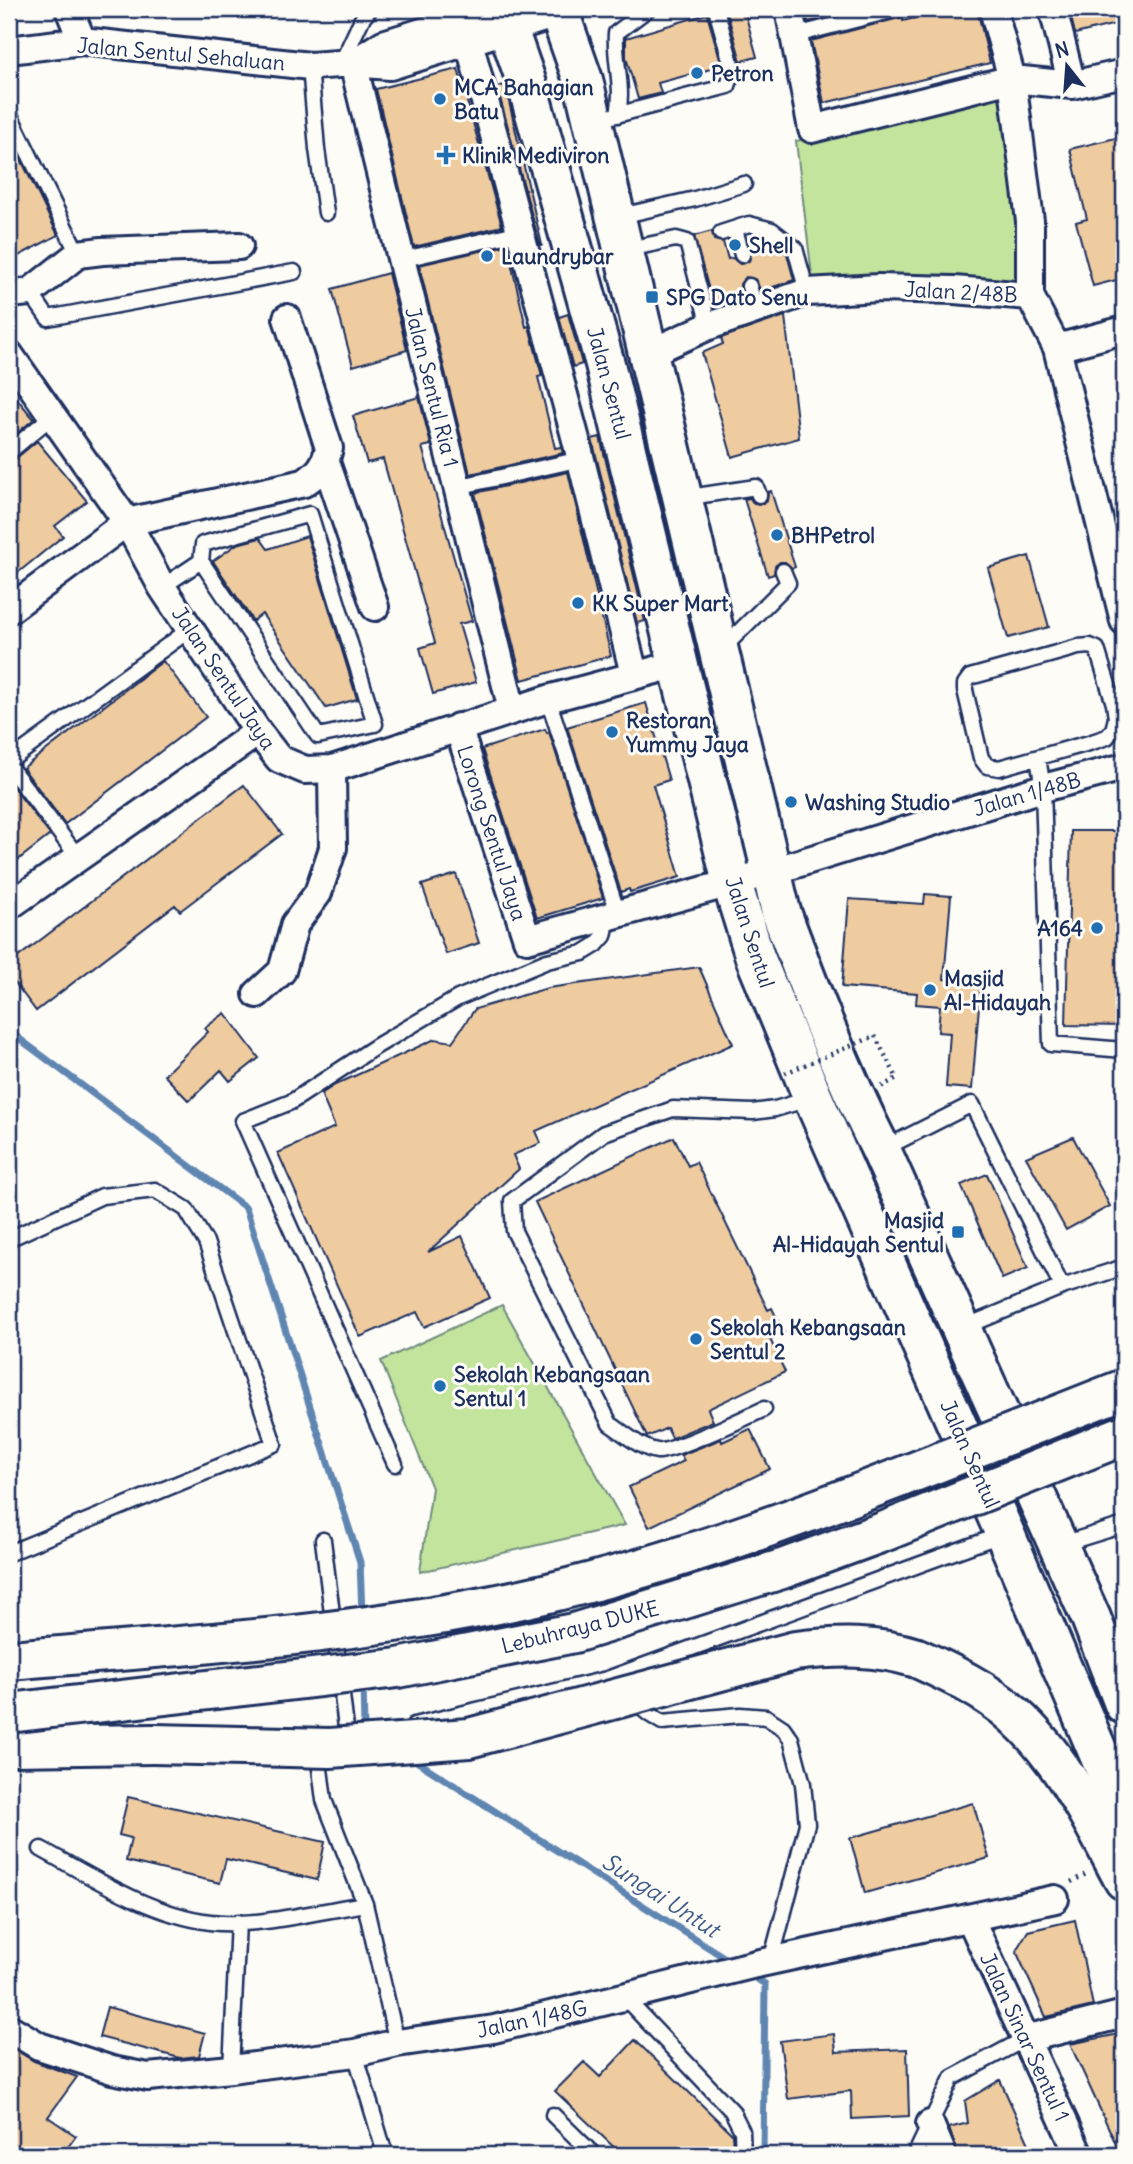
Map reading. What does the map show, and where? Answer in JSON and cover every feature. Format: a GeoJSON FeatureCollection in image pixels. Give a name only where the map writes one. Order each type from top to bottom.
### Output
{"type":"FeatureCollection","features":[{"type":"Feature","properties":{"kind":"main road","name":"Jalan Sentul"},"geometry":{"type":"LineString","coordinates":[[564,10],[583,80],[605,118],[619,234],[781,912],[819,1014],[856,1102],[881,1150],[1084,1603],[1124,1683]]}},
{"type":"Feature","properties":{"kind":"main road","name":"Jalan Sentul"},"geometry":{"type":"LineString","coordinates":[[502,16],[526,81],[620,423],[732,883],[754,957],[799,1085],[1005,1534],[1124,1813]]}},
{"type":"Feature","properties":{"kind":"main road","name":"Lebuhraya DUKE"},"geometry":{"type":"LineString","coordinates":[[9,1660],[324,1632],[459,1611],[545,1594],[629,1571],[780,1523],[1124,1389]]}},
{"type":"Feature","properties":{"kind":"main road","name":"Lebuhraya DUKE"},"geometry":{"type":"LineString","coordinates":[[9,1713],[398,1668],[574,1633],[782,1569],[883,1532],[1124,1434]]}},
{"type":"Feature","properties":{"kind":"main road"},"geometry":{"type":"LineString","coordinates":[[1084,1603],[1124,1704]]}},
{"type":"Feature","properties":{"kind":"main road"},"geometry":{"type":"LineString","coordinates":[[1037,1608],[1124,1782]]}},
{"type":"Feature","properties":{"kind":"main road"},"geometry":{"type":"LineString","coordinates":[[9,1746],[153,1744],[330,1748],[468,1738],[795,1651],[830,1647],[882,1648],[918,1658],[953,1674],[1013,1715],[1041,1742],[1067,1777],[1109,1875]]}},
{"type":"Feature","properties":{"kind":"street"},"geometry":{"type":"LineString","coordinates":[[69,9],[82,41]]}},
{"type":"Feature","properties":{"kind":"street"},"geometry":{"type":"LineString","coordinates":[[789,9],[812,129],[1012,79],[1072,85],[1124,73]]}},
{"type":"Feature","properties":{"kind":"street"},"geometry":{"type":"LineString","coordinates":[[993,9],[1012,79],[1030,221],[1030,296]]}},
{"type":"Feature","properties":{"kind":"street"},"geometry":{"type":"LineString","coordinates":[[1053,9],[1072,85]]}},
{"type":"Feature","properties":{"kind":"street"},"geometry":{"type":"LineString","coordinates":[[347,63],[383,44],[502,16],[564,10]]}},
{"type":"Feature","properties":{"kind":"street","name":"Jalan Sentul Sehaluan"},"geometry":{"type":"LineString","coordinates":[[9,50],[82,41],[310,65],[347,63],[390,66],[469,42],[502,16]]}},
{"type":"Feature","properties":{"kind":"street"},"geometry":{"type":"LineString","coordinates":[[469,42],[578,447],[634,674]]}},
{"type":"Feature","properties":{"kind":"street","name":"Jalan Sentul Ria 1"},"geometry":{"type":"LineString","coordinates":[[347,63],[400,260],[512,710]]}},
{"type":"Feature","properties":{"kind":"street"},"geometry":{"type":"LineString","coordinates":[[19,293],[78,254],[239,246]]}},
{"type":"Feature","properties":{"kind":"street","name":"Jalan 2/48B"},"geometry":{"type":"LineString","coordinates":[[647,354],[709,326],[753,298],[891,288],[1030,296],[1057,348],[1117,568],[1124,621]]}},
{"type":"Feature","properties":{"kind":"street"},"geometry":{"type":"LineString","coordinates":[[9,610],[127,522],[304,483],[319,473],[329,448],[287,318]]}},
{"type":"Feature","properties":{"kind":"street"},"geometry":{"type":"LineString","coordinates":[[1057,348],[1124,330]]}},
{"type":"Feature","properties":{"kind":"street","name":"Jalan Sentul Jaya"},"geometry":{"type":"LineString","coordinates":[[9,354],[127,522],[162,587],[258,732],[279,759],[305,770],[332,769],[548,699],[678,664]]}},
{"type":"Feature","properties":{"kind":"street"},"geometry":{"type":"LineString","coordinates":[[578,447],[620,423]]}},
{"type":"Feature","properties":{"kind":"street"},"geometry":{"type":"LineString","coordinates":[[326,461],[375,607]]}},
{"type":"Feature","properties":{"kind":"street","name":"Lorong Sentul Jaya"},"geometry":{"type":"LineString","coordinates":[[458,727],[527,939]]}},
{"type":"Feature","properties":{"kind":"street"},"geometry":{"type":"LineString","coordinates":[[9,906],[258,732]]}},
{"type":"Feature","properties":{"kind":"street","name":"Jalan 1/48B"},"geometry":{"type":"LineString","coordinates":[[527,939],[732,883],[1043,788],[1124,767]]}},
{"type":"Feature","properties":{"kind":"street"},"geometry":{"type":"LineString","coordinates":[[257,994],[282,971],[295,924],[318,893],[333,848],[332,769]]}},
{"type":"Feature","properties":{"kind":"street","name":"Jalan 1/48G"},"geometry":{"type":"LineString","coordinates":[[9,2028],[39,2046],[136,2075],[148,2077],[231,2069],[355,2053],[397,2043],[494,2029],[763,1963],[1055,1899]]}},
{"type":"Feature","properties":{"kind":"street","name":"Jalan Sinar Sentul 1"},"geometry":{"type":"LineString","coordinates":[[970,1918],[1079,2155]]}},
{"type":"Feature","properties":{"kind":"street"},"geometry":{"type":"LineString","coordinates":[[1025,2039],[1124,2014]]}},
{"type":"Feature","properties":{"kind":"street"},"geometry":{"type":"LineString","coordinates":[[930,2124],[943,2155]]}},
{"type":"Feature","properties":{"kind":"lane"},"geometry":{"type":"LineString","coordinates":[[347,63],[362,19],[370,9]]}},
{"type":"Feature","properties":{"kind":"lane"},"geometry":{"type":"LineString","coordinates":[[605,118],[621,100],[616,33],[648,9]]}},
{"type":"Feature","properties":{"kind":"lane"},"geometry":{"type":"LineString","coordinates":[[605,118],[728,86],[733,70],[716,9]]}},
{"type":"Feature","properties":{"kind":"lane"},"geometry":{"type":"LineString","coordinates":[[796,35],[898,9]]}},
{"type":"Feature","properties":{"kind":"lane"},"geometry":{"type":"LineString","coordinates":[[310,65],[314,129],[326,213]]}},
{"type":"Feature","properties":{"kind":"lane"},"geometry":{"type":"LineString","coordinates":[[9,113],[78,254]]}},
{"type":"Feature","properties":{"kind":"lane"},"geometry":{"type":"LineString","coordinates":[[619,234],[695,199],[744,184]]}},
{"type":"Feature","properties":{"kind":"lane"},"geometry":{"type":"LineString","coordinates":[[743,256],[728,231],[749,224],[772,230],[795,248],[807,292]]}},
{"type":"Feature","properties":{"kind":"lane"},"geometry":{"type":"LineString","coordinates":[[400,260],[521,232]]}},
{"type":"Feature","properties":{"kind":"lane"},"geometry":{"type":"LineString","coordinates":[[619,234],[691,241],[709,326]]}},
{"type":"Feature","properties":{"kind":"lane"},"geometry":{"type":"LineString","coordinates":[[19,293],[48,318],[295,272]]}},
{"type":"Feature","properties":{"kind":"lane"},"geometry":{"type":"LineString","coordinates":[[9,452],[51,417]]}},
{"type":"Feature","properties":{"kind":"lane"},"geometry":{"type":"LineString","coordinates":[[457,488],[578,447]]}},
{"type":"Feature","properties":{"kind":"lane"},"geometry":{"type":"LineString","coordinates":[[682,498],[756,487],[759,495]]}},
{"type":"Feature","properties":{"kind":"lane"},"geometry":{"type":"LineString","coordinates":[[162,587],[201,561],[203,544],[310,514],[375,724],[318,736],[201,561]]}},
{"type":"Feature","properties":{"kind":"lane"},"geometry":{"type":"LineString","coordinates":[[718,653],[788,583],[783,570]]}},
{"type":"Feature","properties":{"kind":"lane"},"geometry":{"type":"LineString","coordinates":[[78,856],[10,760],[190,630]]}},
{"type":"Feature","properties":{"kind":"lane"},"geometry":{"type":"LineString","coordinates":[[1090,646],[1097,649],[1114,704],[1116,718],[1113,730],[1107,737],[1038,758],[999,768],[987,766],[981,758],[965,684],[970,677],[990,670],[1078,647],[1090,646]]}},
{"type":"Feature","properties":{"kind":"lane"},"geometry":{"type":"LineString","coordinates":[[395,1464],[243,1121],[291,1102],[375,1047],[458,998],[547,961],[583,953],[604,936],[613,916],[548,699]]}},
{"type":"Feature","properties":{"kind":"lane"},"geometry":{"type":"LineString","coordinates":[[1038,758],[1043,788],[1051,1044],[1124,1050]]}},
{"type":"Feature","properties":{"kind":"lane"},"geometry":{"type":"LineString","coordinates":[[764,1409],[688,1442],[659,1451],[639,1443],[610,1424],[514,1231],[512,1201],[604,1133],[673,1109],[753,1112],[775,1109],[799,1085]]}},
{"type":"Feature","properties":{"kind":"lane"},"geometry":{"type":"LineString","coordinates":[[881,1150],[972,1104],[1062,1287]]}},
{"type":"Feature","properties":{"kind":"lane"},"geometry":{"type":"LineString","coordinates":[[9,1239],[102,1196],[155,1190],[186,1209],[206,1242],[274,1444],[9,1553]]}},
{"type":"Feature","properties":{"kind":"lane"},"geometry":{"type":"LineString","coordinates":[[959,1329],[1062,1287],[1124,1267]]}},
{"type":"Feature","properties":{"kind":"lane"},"geometry":{"type":"LineString","coordinates":[[1058,1545],[1121,1526]]}},
{"type":"Feature","properties":{"kind":"lane"},"geometry":{"type":"LineString","coordinates":[[397,2043],[365,1904],[324,1800],[319,1761],[347,1736],[407,1727],[607,1679],[1005,1534]]}},
{"type":"Feature","properties":{"kind":"lane"},"geometry":{"type":"LineString","coordinates":[[323,1540],[347,1736]]}},
{"type":"Feature","properties":{"kind":"lane"},"geometry":{"type":"LineString","coordinates":[[607,1679],[662,1722],[740,1715],[766,1717],[783,1728],[791,1739],[803,1784],[807,1824],[763,1963]]}},
{"type":"Feature","properties":{"kind":"lane"},"geometry":{"type":"LineString","coordinates":[[41,1849],[156,1908],[211,1922],[238,1922],[365,1904]]}},
{"type":"Feature","properties":{"kind":"lane"},"geometry":{"type":"LineString","coordinates":[[231,2069],[238,1922]]}},
{"type":"Feature","properties":{"kind":"lane"},"geometry":{"type":"LineString","coordinates":[[625,1998],[732,2111],[742,2131],[743,2155]]}},
{"type":"Feature","properties":{"kind":"lane"},"geometry":{"type":"LineString","coordinates":[[915,2155],[952,2078],[1025,2039]]}},
{"type":"Feature","properties":{"kind":"lane"},"geometry":{"type":"LineString","coordinates":[[355,2053],[383,2147],[388,2155]]}},
{"type":"Feature","properties":{"kind":"lane"},"geometry":{"type":"LineString","coordinates":[[553,2115],[594,2155]]}},
{"type":"Feature","properties":{"kind":"path"},"geometry":{"type":"LineString","coordinates":[[799,1085],[875,1036],[897,1077]]}},
{"type":"Feature","properties":{"kind":"path"},"geometry":{"type":"LineString","coordinates":[[1055,1899],[1053,1891],[1109,1875]]}},
{"type":"Feature","properties":{"kind":"green space"},"geometry":{"type":"Polygon","coordinates":[[[993,94],[1009,100],[1025,286],[813,284],[796,141],[993,94]]]}},
{"type":"Feature","properties":{"kind":"green space"},"geometry":{"type":"Polygon","coordinates":[[[502,1305],[625,1525],[420,1572],[432,1488],[381,1361],[502,1305]]]}},
{"type":"Feature","properties":{"kind":"building"},"geometry":{"type":"Polygon","coordinates":[[[726,9],[744,9],[757,57],[741,61],[726,9]]]}},
{"type":"Feature","properties":{"kind":"building"},"geometry":{"type":"Polygon","coordinates":[[[805,9],[860,9],[808,22],[805,9]]]}},
{"type":"Feature","properties":{"kind":"building"},"geometry":{"type":"Polygon","coordinates":[[[952,9],[977,9],[990,63],[824,103],[811,41],[903,17],[903,21],[952,9]]]}},
{"type":"Feature","properties":{"kind":"building"},"geometry":{"type":"Polygon","coordinates":[[[1069,9],[1124,9],[1124,22],[1075,34],[1069,9]]]}},
{"type":"Feature","properties":{"kind":"building"},"geometry":{"type":"Polygon","coordinates":[[[707,14],[722,66],[658,83],[661,93],[638,99],[626,57],[626,38],[707,14]]]}},
{"type":"Feature","properties":{"kind":"building"},"geometry":{"type":"Polygon","coordinates":[[[458,69],[502,226],[414,247],[376,89],[458,69]]]}},
{"type":"Feature","properties":{"kind":"building"},"geometry":{"type":"Polygon","coordinates":[[[504,85],[507,93],[542,245],[497,87],[504,85]]]}},
{"type":"Feature","properties":{"kind":"building"},"geometry":{"type":"Polygon","coordinates":[[[9,135],[58,235],[9,261],[9,135]]]}},
{"type":"Feature","properties":{"kind":"building"},"geometry":{"type":"Polygon","coordinates":[[[1124,136],[1124,278],[1093,286],[1076,222],[1087,219],[1070,149],[1124,136]]]}},
{"type":"Feature","properties":{"kind":"building"},"geometry":{"type":"Polygon","coordinates":[[[712,231],[714,240],[723,242],[728,259],[733,258],[740,264],[749,261],[751,253],[777,246],[787,254],[794,280],[761,291],[755,279],[746,277],[740,284],[742,298],[714,308],[694,236],[712,231]]]}},
{"type":"Feature","properties":{"kind":"building"},"geometry":{"type":"Polygon","coordinates":[[[507,245],[526,327],[529,326],[542,376],[538,377],[555,448],[561,447],[563,453],[470,474],[419,265],[507,245]]]}},
{"type":"Feature","properties":{"kind":"building"},"geometry":{"type":"Polygon","coordinates":[[[388,273],[407,350],[353,366],[332,289],[388,273]]]}},
{"type":"Feature","properties":{"kind":"building"},"geometry":{"type":"Polygon","coordinates":[[[568,314],[582,364],[573,367],[559,317],[568,314]]]}},
{"type":"Feature","properties":{"kind":"building"},"geometry":{"type":"Polygon","coordinates":[[[785,316],[799,438],[732,457],[702,353],[723,344],[721,338],[785,316]]]}},
{"type":"Feature","properties":{"kind":"building"},"geometry":{"type":"Polygon","coordinates":[[[9,389],[34,419],[9,440],[9,389]]]}},
{"type":"Feature","properties":{"kind":"building"},"geometry":{"type":"Polygon","coordinates":[[[419,397],[431,445],[422,447],[472,621],[459,624],[476,682],[433,694],[420,648],[435,643],[383,459],[367,463],[353,416],[419,397]]]}},
{"type":"Feature","properties":{"kind":"building"},"geometry":{"type":"Polygon","coordinates":[[[600,437],[645,621],[637,623],[592,439],[600,437]]]}},
{"type":"Feature","properties":{"kind":"building"},"geometry":{"type":"Polygon","coordinates":[[[37,441],[87,501],[55,526],[63,536],[9,580],[9,461],[37,441]]]}},
{"type":"Feature","properties":{"kind":"building"},"geometry":{"type":"Polygon","coordinates":[[[568,472],[611,656],[522,680],[475,493],[568,472]]]}},
{"type":"Feature","properties":{"kind":"building"},"geometry":{"type":"Polygon","coordinates":[[[771,491],[795,567],[780,562],[775,566],[774,574],[768,576],[744,499],[750,498],[753,503],[762,504],[767,501],[768,492],[771,491]]]}},
{"type":"Feature","properties":{"kind":"building"},"geometry":{"type":"Polygon","coordinates":[[[307,536],[357,699],[326,708],[262,614],[253,621],[213,561],[237,544],[260,538],[268,549],[307,536]]]}},
{"type":"Feature","properties":{"kind":"building"},"geometry":{"type":"Polygon","coordinates":[[[1029,556],[1049,627],[1008,638],[988,568],[1029,556]]]}},
{"type":"Feature","properties":{"kind":"building"},"geometry":{"type":"Polygon","coordinates":[[[163,661],[206,717],[65,824],[23,768],[163,661]]]}},
{"type":"Feature","properties":{"kind":"building"},"geometry":{"type":"Polygon","coordinates":[[[646,703],[669,780],[653,785],[680,877],[630,892],[629,889],[621,892],[567,727],[646,703]]]}},
{"type":"Feature","properties":{"kind":"building"},"geometry":{"type":"Polygon","coordinates":[[[545,729],[549,732],[603,898],[537,918],[482,749],[545,729]]]}},
{"type":"Feature","properties":{"kind":"building"},"geometry":{"type":"Polygon","coordinates":[[[9,782],[50,835],[9,867],[9,782]]]}},
{"type":"Feature","properties":{"kind":"building"},"geometry":{"type":"Polygon","coordinates":[[[244,785],[282,834],[180,911],[175,905],[36,1011],[9,975],[9,964],[244,785]]]}},
{"type":"Feature","properties":{"kind":"building","name":"A164"},"geometry":{"type":"Polygon","coordinates":[[[1071,831],[1124,831],[1124,1026],[1066,1025],[1071,831]]]}},
{"type":"Feature","properties":{"kind":"building"},"geometry":{"type":"Polygon","coordinates":[[[456,874],[479,943],[446,954],[422,885],[456,874]]]}},
{"type":"Feature","properties":{"kind":"building","name":"Masjid Al-Hidayah"},"geometry":{"type":"Polygon","coordinates":[[[925,894],[951,896],[944,979],[981,982],[972,1089],[946,1087],[950,1033],[938,1032],[940,1006],[916,1004],[917,993],[842,987],[849,899],[924,904],[925,894]]]}},
{"type":"Feature","properties":{"kind":"building"},"geometry":{"type":"Polygon","coordinates":[[[699,967],[733,1044],[536,1131],[541,1143],[513,1155],[519,1169],[428,1252],[462,1236],[490,1298],[424,1327],[417,1312],[360,1337],[278,1153],[335,1127],[321,1094],[435,1039],[452,1042],[475,1009],[548,988],[699,967]]]}},
{"type":"Feature","properties":{"kind":"building"},"geometry":{"type":"Polygon","coordinates":[[[225,1013],[259,1058],[230,1081],[221,1070],[189,1101],[164,1075],[208,1032],[205,1028],[225,1013]]]}},
{"type":"Feature","properties":{"kind":"building"},"geometry":{"type":"Polygon","coordinates":[[[674,1137],[688,1166],[696,1162],[768,1310],[772,1308],[784,1333],[770,1339],[785,1372],[708,1409],[713,1421],[672,1438],[667,1428],[647,1437],[535,1202],[674,1137]]]}},
{"type":"Feature","properties":{"kind":"building"},"geometry":{"type":"Polygon","coordinates":[[[1073,1137],[1110,1206],[1066,1230],[1026,1157],[1073,1137]]]}},
{"type":"Feature","properties":{"kind":"building"},"geometry":{"type":"Polygon","coordinates":[[[987,1174],[1028,1268],[1002,1279],[961,1185],[987,1174]]]}},
{"type":"Feature","properties":{"kind":"building"},"geometry":{"type":"Polygon","coordinates":[[[750,1429],[770,1469],[649,1527],[629,1487],[684,1461],[681,1455],[721,1439],[722,1442],[750,1429]]]}},
{"type":"Feature","properties":{"kind":"building"},"geometry":{"type":"Polygon","coordinates":[[[128,1797],[325,1842],[317,1880],[226,1859],[220,1883],[126,1861],[131,1838],[119,1835],[128,1797]]]}},
{"type":"Feature","properties":{"kind":"building"},"geometry":{"type":"Polygon","coordinates":[[[973,1803],[989,1858],[865,1893],[850,1838],[973,1803]]]}},
{"type":"Feature","properties":{"kind":"building"},"geometry":{"type":"Polygon","coordinates":[[[1075,1920],[1093,2006],[1046,2017],[1017,1953],[1018,1947],[1028,1931],[1075,1920]]]}},
{"type":"Feature","properties":{"kind":"building"},"geometry":{"type":"Polygon","coordinates":[[[107,2007],[205,2033],[199,2056],[180,2058],[99,2037],[107,2007]]]}},
{"type":"Feature","properties":{"kind":"building"},"geometry":{"type":"Polygon","coordinates":[[[1124,2033],[1124,2155],[1121,2155],[1070,2044],[1124,2033]]]}},
{"type":"Feature","properties":{"kind":"building"},"geometry":{"type":"Polygon","coordinates":[[[834,2034],[836,2052],[907,2049],[909,2116],[852,2119],[851,2091],[788,2099],[780,2041],[834,2034]]]}},
{"type":"Feature","properties":{"kind":"building"},"geometry":{"type":"Polygon","coordinates":[[[635,2040],[732,2134],[733,2147],[725,2155],[622,2155],[555,2091],[584,2062],[600,2077],[635,2040]]]}},
{"type":"Feature","properties":{"kind":"building"},"geometry":{"type":"Polygon","coordinates":[[[9,2046],[34,2061],[77,2077],[48,2117],[76,2136],[62,2155],[9,2155],[9,2046]]]}},
{"type":"Feature","properties":{"kind":"building"},"geometry":{"type":"Polygon","coordinates":[[[1000,2080],[1034,2155],[958,2155],[949,2128],[968,2123],[965,2101],[1000,2080]]]}},
{"type":"Feature","properties":{"kind":"waterway"},"geometry":{"type":"LineString","coordinates":[[9,1031],[246,1208],[360,1562],[362,1614]]}},
{"type":"Feature","properties":{"kind":"waterway"},"geometry":{"type":"LineString","coordinates":[[363,1682],[364,1729]]}},
{"type":"Feature","properties":{"kind":"waterway","name":"Sungai Untut"},"geometry":{"type":"LineString","coordinates":[[410,1757],[733,1963]]}},
{"type":"Feature","properties":{"kind":"waterway","name":"Sungai Untut"},"geometry":{"type":"LineString","coordinates":[[749,1974],[765,1984],[763,2155]]}},
{"type":"Feature","properties":{"kind":"place","name":"Petron"},"geometry":{"type":"Point","coordinates":[697,73]}},
{"type":"Feature","properties":{"kind":"place","name":"MCA Bahagian Batu"},"geometry":{"type":"Point","coordinates":[440,99]}},
{"type":"Feature","properties":{"kind":"place","name":"Klinik Mediviron"},"geometry":{"type":"Point","coordinates":[446,155]}},
{"type":"Feature","properties":{"kind":"place","name":"Shell"},"geometry":{"type":"Point","coordinates":[735,245]}},
{"type":"Feature","properties":{"kind":"place","name":"Laundrybar"},"geometry":{"type":"Point","coordinates":[487,256]}},
{"type":"Feature","properties":{"kind":"place","name":"SPG Dato Senu"},"geometry":{"type":"Point","coordinates":[652,297]}},
{"type":"Feature","properties":{"kind":"place","name":"BHPetrol"},"geometry":{"type":"Point","coordinates":[777,535]}},
{"type":"Feature","properties":{"kind":"place","name":"KK Super Mart"},"geometry":{"type":"Point","coordinates":[578,603]}},
{"type":"Feature","properties":{"kind":"place","name":"Restoran Yummy Jaya"},"geometry":{"type":"Point","coordinates":[612,732]}},
{"type":"Feature","properties":{"kind":"place","name":"Washing Studio"},"geometry":{"type":"Point","coordinates":[791,802]}},
{"type":"Feature","properties":{"kind":"place","name":"A164"},"geometry":{"type":"Point","coordinates":[1097,928]}},
{"type":"Feature","properties":{"kind":"place","name":"Masjid Al-Hidayah"},"geometry":{"type":"Point","coordinates":[930,990]}},
{"type":"Feature","properties":{"kind":"place","name":"Masjid Al-Hidayah Sentul"},"geometry":{"type":"Point","coordinates":[958,1232]}},
{"type":"Feature","properties":{"kind":"place","name":"Sekolah Kebangsaan Sentul 2"},"geometry":{"type":"Point","coordinates":[696,1339]}},
{"type":"Feature","properties":{"kind":"place","name":"Sekolah Kebangsaan Sentul 1"},"geometry":{"type":"Point","coordinates":[440,1386]}}]}
